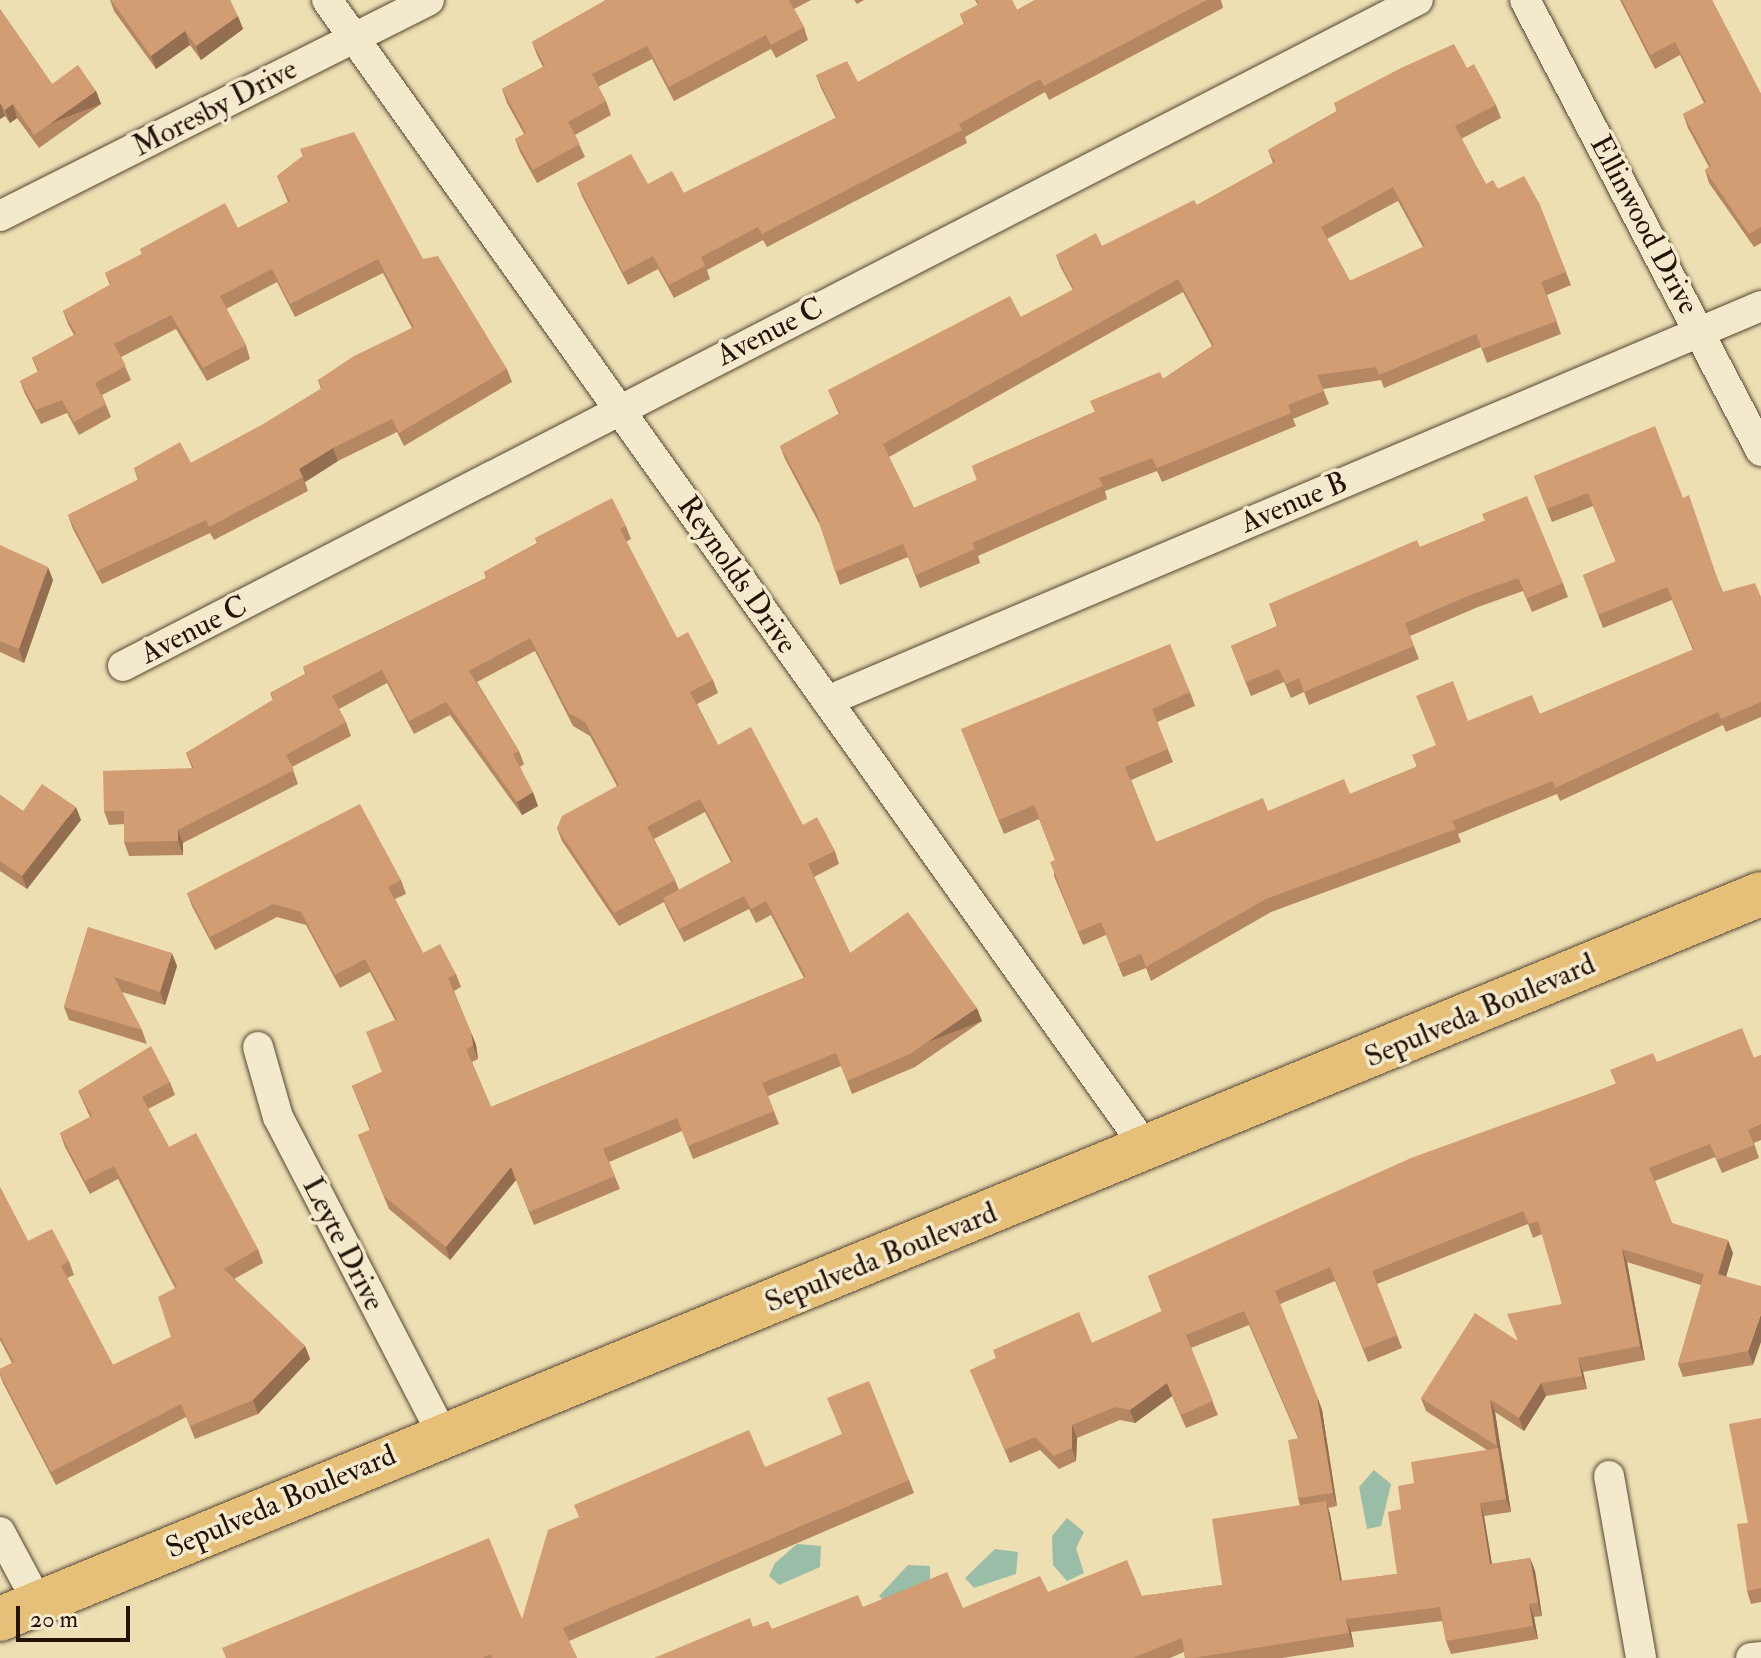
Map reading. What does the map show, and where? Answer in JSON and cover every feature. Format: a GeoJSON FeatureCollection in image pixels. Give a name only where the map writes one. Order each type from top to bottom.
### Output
{"type":"FeatureCollection","features":[{"type":"Feature","properties":{"kind":"main road","name":"Sepulveda Boulevard"},"geometry":{"type":"LineString","coordinates":[[19,1611],[1761,894]]}},
{"type":"Feature","properties":{"kind":"street","name":"Reynolds Drive"},"geometry":{"type":"LineString","coordinates":[[327,0],[1147,1149]]}},
{"type":"Feature","properties":{"kind":"street","name":"Moresby Drive"},"geometry":{"type":"LineString","coordinates":[[0,216],[429,0]]}},
{"type":"Feature","properties":{"kind":"street","name":"Avenue C"},"geometry":{"type":"LineString","coordinates":[[123,666],[1418,0]]}},
{"type":"Feature","properties":{"kind":"street","name":"Ellinwood Drive"},"geometry":{"type":"LineString","coordinates":[[1525,0],[1701,331],[1761,451]]}},
{"type":"Feature","properties":{"kind":"street","name":"Avenue B"},"geometry":{"type":"LineString","coordinates":[[827,701],[1761,306]]}},
{"type":"Feature","properties":{"kind":"street","name":"Leyte Drive"},"geometry":{"type":"LineString","coordinates":[[258,1047],[278,1117],[443,1435]]}},
{"type":"Feature","properties":{"kind":"street"},"geometry":{"type":"LineString","coordinates":[[1609,1476],[1641,1658]]}},
{"type":"Feature","properties":{"kind":"street"},"geometry":{"type":"LineString","coordinates":[[0,1532],[19,1611]]}},
{"type":"Feature","properties":{"kind":"street"},"geometry":{"type":"LineString","coordinates":[[1751,1658],[1761,1657]]}},
{"type":"Feature","properties":{"kind":"shaded area"},"geometry":{"type":"Polygon","coordinates":[[[1374,1470],[1391,1484],[1381,1526],[1367,1529],[1359,1487],[1374,1470]]]}},
{"type":"Feature","properties":{"kind":"shaded area"},"geometry":{"type":"Polygon","coordinates":[[[1067,1518],[1084,1532],[1076,1548],[1084,1573],[1067,1581],[1053,1565],[1052,1536],[1067,1518]]]}},
{"type":"Feature","properties":{"kind":"shaded area"},"geometry":{"type":"Polygon","coordinates":[[[797,1544],[821,1546],[820,1567],[779,1585],[769,1576],[775,1563],[797,1544]]]}},
{"type":"Feature","properties":{"kind":"shaded area"},"geometry":{"type":"Polygon","coordinates":[[[995,1549],[1018,1552],[1016,1574],[974,1588],[965,1578],[995,1549]]]}},
{"type":"Feature","properties":{"kind":"shaded area"},"geometry":{"type":"Polygon","coordinates":[[[908,1565],[930,1566],[930,1588],[890,1606],[879,1596],[908,1565]]]}},
{"type":"Feature","properties":{"kind":"building"},"geometry":{"type":"Polygon","coordinates":[[[111,0],[230,0],[238,16],[196,46],[185,31],[151,56],[111,0]]]}},
{"type":"Feature","properties":{"kind":"building"},"geometry":{"type":"Polygon","coordinates":[[[606,0],[789,0],[804,27],[771,45],[766,35],[669,87],[647,46],[592,74],[606,101],[568,122],[580,144],[533,170],[515,139],[526,133],[502,89],[545,66],[532,42],[606,0]]]}},
{"type":"Feature","properties":{"kind":"building"},"geometry":{"type":"Polygon","coordinates":[[[977,0],[1012,0],[1017,10],[1035,0],[1207,0],[1044,86],[1040,79],[959,124],[962,130],[762,234],[758,227],[701,257],[705,266],[669,285],[653,256],[623,272],[577,183],[631,154],[648,184],[672,171],[684,193],[837,117],[816,75],[847,61],[858,82],[965,23],[960,14],[979,4],[977,0]]]}},
{"type":"Feature","properties":{"kind":"building"},"geometry":{"type":"Polygon","coordinates":[[[1622,0],[1712,0],[1761,94],[1761,227],[1749,234],[1705,170],[1711,166],[1683,114],[1706,102],[1675,42],[1650,55],[1622,0]]]}},
{"type":"Feature","properties":{"kind":"building"},"geometry":{"type":"Polygon","coordinates":[[[0,9],[52,84],[78,65],[96,91],[34,135],[13,104],[5,110],[0,103],[0,9]]]}},
{"type":"Feature","properties":{"kind":"building"},"geometry":{"type":"Polygon","coordinates":[[[1454,44],[1467,68],[1474,64],[1496,105],[1455,126],[1486,184],[1493,180],[1498,189],[1524,176],[1539,203],[1566,272],[1541,282],[1557,321],[1482,349],[1476,334],[1379,375],[1376,367],[1317,375],[1324,391],[1288,405],[1291,413],[1157,468],[1152,458],[1099,478],[1103,486],[972,543],[975,549],[916,575],[903,544],[835,572],[817,514],[780,446],[840,413],[828,390],[1010,296],[1021,317],[1074,289],[1056,255],[1096,233],[1102,246],[1194,200],[1197,205],[1275,162],[1268,150],[1338,111],[1334,103],[1454,44]],[[1393,187],[1321,227],[1350,281],[1425,246],[1393,187]],[[1178,279],[883,444],[914,508],[977,480],[972,466],[1095,412],[1090,401],[1160,372],[1163,379],[1214,345],[1178,279]]]}},
{"type":"Feature","properties":{"kind":"building"},"geometry":{"type":"Polygon","coordinates":[[[354,132],[423,259],[438,256],[507,369],[399,433],[392,419],[333,448],[299,469],[303,477],[209,527],[206,520],[97,571],[68,515],[139,479],[134,468],[180,442],[191,463],[262,425],[322,388],[318,380],[354,356],[414,327],[378,259],[290,304],[272,269],[220,296],[246,345],[203,368],[171,315],[114,344],[126,366],[95,383],[106,404],[74,422],[62,400],[36,410],[20,381],[39,371],[32,358],[76,334],[63,311],[111,284],[105,273],[142,254],[140,249],[225,203],[238,228],[290,201],[277,176],[304,155],[300,149],[354,132]]]}},
{"type":"Feature","properties":{"kind":"building"},"geometry":{"type":"Polygon","coordinates":[[[1655,426],[1683,498],[1689,495],[1722,592],[1755,583],[1761,597],[1761,702],[1721,719],[1718,712],[1555,788],[1553,781],[1452,821],[1456,829],[1266,899],[1146,967],[1141,954],[1118,964],[1101,922],[1078,932],[1050,862],[1055,860],[1034,805],[999,820],[961,729],[1170,644],[1190,692],[1152,709],[1168,749],[1125,767],[1156,842],[1263,798],[1268,811],[1344,779],[1350,794],[1417,767],[1412,755],[1436,745],[1416,696],[1453,681],[1468,721],[1532,695],[1540,714],[1694,649],[1667,587],[1598,615],[1583,575],[1616,561],[1588,493],[1547,509],[1534,476],[1655,426]]]}},
{"type":"Feature","properties":{"kind":"building"},"geometry":{"type":"Polygon","coordinates":[[[1527,496],[1563,583],[1527,598],[1518,578],[1473,594],[1405,623],[1414,646],[1304,692],[1299,678],[1286,684],[1279,669],[1246,682],[1231,646],[1278,626],[1269,604],[1417,540],[1420,547],[1485,521],[1482,514],[1527,496]]]}},
{"type":"Feature","properties":{"kind":"building"},"geometry":{"type":"Polygon","coordinates":[[[612,498],[626,526],[620,529],[677,638],[688,632],[713,680],[690,692],[718,745],[751,727],[803,825],[817,817],[835,851],[808,864],[850,953],[908,912],[977,1008],[910,1054],[847,1081],[836,1053],[762,1083],[774,1111],[688,1146],[677,1118],[603,1149],[615,1176],[529,1212],[511,1167],[446,1247],[384,1196],[358,1135],[371,1129],[352,1086],[382,1072],[366,1032],[397,1019],[365,959],[335,975],[301,912],[273,904],[210,937],[187,893],[360,804],[401,880],[388,887],[423,953],[440,944],[456,974],[448,978],[471,1032],[473,1046],[466,1049],[491,1107],[806,977],[766,901],[751,909],[744,896],[679,929],[663,898],[733,861],[700,799],[647,827],[675,880],[614,913],[557,828],[562,816],[619,785],[585,722],[569,713],[530,638],[469,671],[519,751],[513,754],[533,792],[517,802],[446,702],[409,721],[382,670],[332,696],[346,722],[286,755],[294,770],[178,830],[178,841],[124,842],[124,811],[104,811],[103,771],[194,768],[186,753],[274,699],[270,693],[306,674],[303,667],[487,578],[484,572],[538,543],[535,538],[612,498]]]}},
{"type":"Feature","properties":{"kind":"building"},"geometry":{"type":"Polygon","coordinates":[[[0,545],[48,567],[19,649],[0,641],[0,545]]]}},
{"type":"Feature","properties":{"kind":"building"},"geometry":{"type":"Polygon","coordinates":[[[42,784],[76,807],[22,876],[0,861],[0,795],[23,811],[42,784]]]}},
{"type":"Feature","properties":{"kind":"building"},"geometry":{"type":"Polygon","coordinates":[[[88,927],[172,953],[160,992],[114,977],[142,1030],[64,1007],[88,927]]]}},
{"type":"Feature","properties":{"kind":"building"},"geometry":{"type":"Polygon","coordinates":[[[1742,1028],[1754,1058],[1761,1055],[1761,1124],[1748,1130],[1754,1145],[1717,1160],[1710,1144],[1649,1168],[1672,1223],[1728,1240],[1718,1274],[1761,1286],[1761,1314],[1748,1351],[1678,1364],[1704,1274],[1622,1249],[1640,1346],[1578,1358],[1582,1376],[1541,1383],[1519,1418],[1490,1399],[1497,1446],[1421,1398],[1475,1313],[1518,1341],[1507,1314],[1562,1304],[1538,1221],[1529,1224],[1523,1211],[1372,1271],[1397,1335],[1363,1349],[1330,1267],[1275,1291],[1317,1396],[1333,1493],[1298,1498],[1288,1440],[1299,1438],[1244,1311],[1186,1335],[1213,1401],[1181,1415],[1167,1383],[1130,1410],[1115,1407],[1072,1425],[1072,1448],[1054,1456],[1035,1437],[1005,1450],[970,1370],[996,1358],[993,1350],[1079,1312],[1092,1343],[1162,1311],[1148,1276],[1411,1158],[1616,1084],[1610,1070],[1653,1053],[1657,1062],[1742,1028]]]}},
{"type":"Feature","properties":{"kind":"building"},"geometry":{"type":"Polygon","coordinates":[[[151,1046],[170,1082],[142,1097],[169,1147],[196,1133],[258,1249],[224,1269],[305,1346],[253,1400],[190,1426],[181,1404],[51,1472],[0,1374],[0,1369],[14,1362],[0,1336],[0,1187],[28,1241],[52,1229],[69,1261],[61,1266],[113,1365],[171,1337],[158,1297],[177,1287],[114,1166],[85,1181],[60,1133],[92,1116],[78,1091],[151,1046]]]}},
{"type":"Feature","properties":{"kind":"building"},"geometry":{"type":"Polygon","coordinates":[[[869,1381],[909,1480],[563,1628],[577,1658],[492,1658],[491,1654],[482,1658],[226,1658],[222,1648],[489,1538],[522,1619],[548,1530],[579,1517],[574,1505],[749,1430],[765,1467],[842,1434],[827,1398],[869,1381]]]}},
{"type":"Feature","properties":{"kind":"building"},"geometry":{"type":"Polygon","coordinates":[[[1761,1418],[1761,1588],[1747,1591],[1737,1524],[1748,1523],[1729,1424],[1761,1418]]]}},
{"type":"Feature","properties":{"kind":"building"},"geometry":{"type":"Polygon","coordinates":[[[1498,1448],[1506,1499],[1480,1503],[1490,1564],[1530,1558],[1538,1603],[1529,1604],[1533,1626],[1446,1641],[1440,1607],[1346,1619],[1349,1633],[1193,1658],[1185,1658],[1182,1638],[1133,1658],[654,1658],[750,1618],[753,1627],[768,1621],[772,1629],[858,1595],[863,1607],[947,1572],[963,1608],[1040,1576],[1048,1592],[1127,1560],[1142,1596],[1222,1585],[1212,1519],[1326,1501],[1340,1581],[1397,1574],[1388,1512],[1401,1509],[1398,1486],[1414,1483],[1411,1462],[1498,1448]]]}}]}
